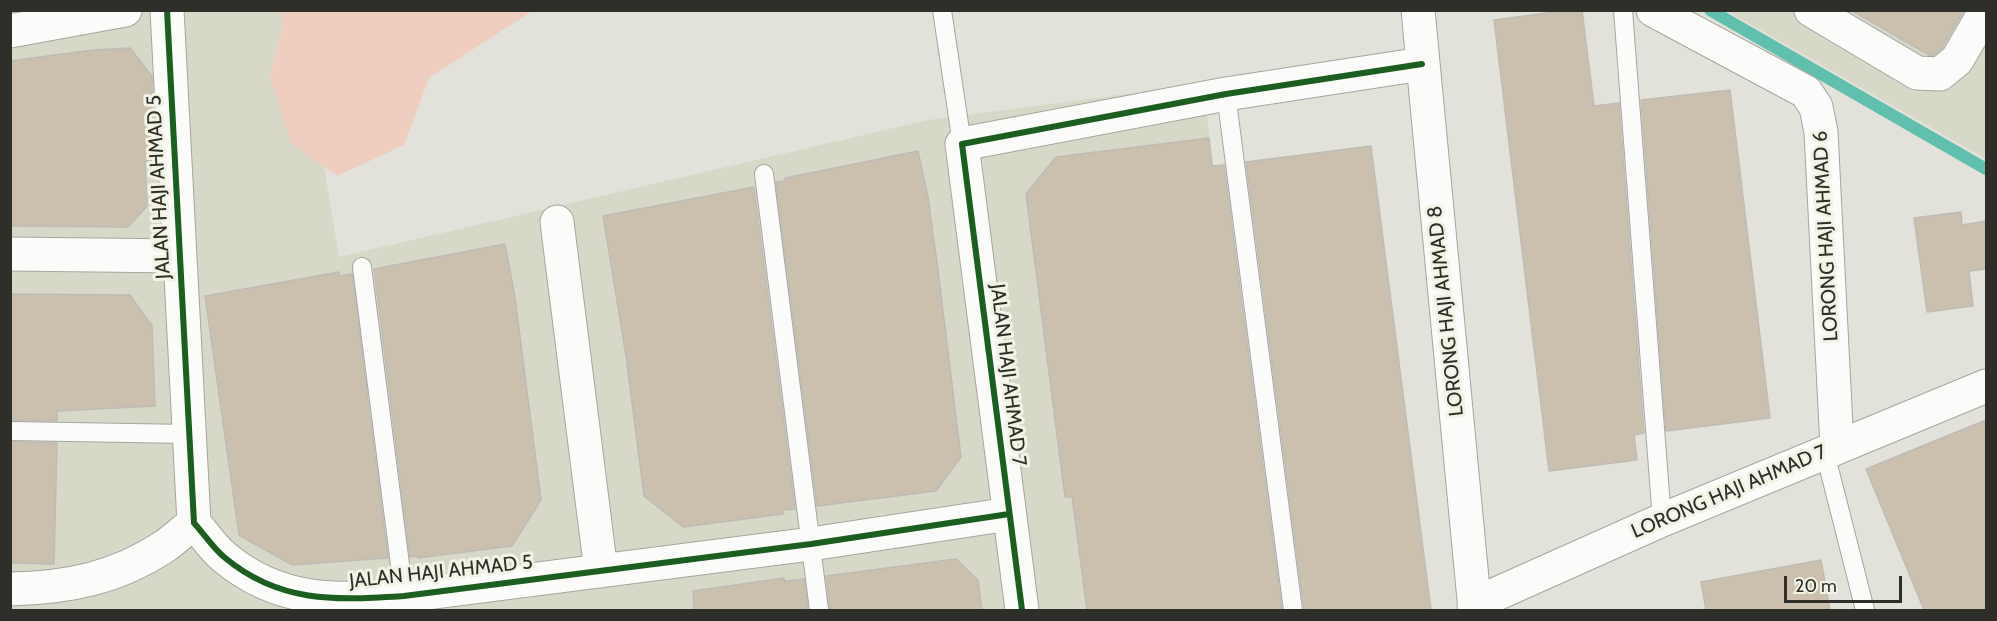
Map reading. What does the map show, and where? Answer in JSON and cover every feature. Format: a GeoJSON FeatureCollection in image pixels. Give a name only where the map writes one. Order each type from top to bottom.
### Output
{"type":"FeatureCollection","features":[{"type":"Feature","properties":{"kind":"street"},"geometry":{"type":"LineString","coordinates":[[10,31],[125,10]]}},
{"type":"Feature","properties":{"kind":"street","name":"JALAN HAJI AHMAD 5"},"geometry":{"type":"LineString","coordinates":[[166,10],[194,523],[223,556],[252,577],[282,590],[349,605],[811,544],[1009,514]]}},
{"type":"Feature","properties":{"kind":"street","name":"LORONG HAJI AHMAD 8"},"geometry":{"type":"LineString","coordinates":[[1418,10],[1475,607]]}},
{"type":"Feature","properties":{"kind":"street","name":"LORONG HAJI AHMAD 6"},"geometry":{"type":"LineString","coordinates":[[1653,10],[1806,92],[1816,107],[1821,132],[1831,450]]}},
{"type":"Feature","properties":{"kind":"street"},"geometry":{"type":"LineString","coordinates":[[1811,10],[1917,73],[1940,74],[1957,60],[1986,10]]}},
{"type":"Feature","properties":{"kind":"street"},"geometry":{"type":"LineString","coordinates":[[962,144],[1226,94],[1422,64]]}},
{"type":"Feature","properties":{"kind":"street","name":"JALAN HAJI AHMAD 7"},"geometry":{"type":"LineString","coordinates":[[962,144],[1022,610]]}},
{"type":"Feature","properties":{"kind":"street"},"geometry":{"type":"LineString","coordinates":[[556,222],[601,571]]}},
{"type":"Feature","properties":{"kind":"street"},"geometry":{"type":"LineString","coordinates":[[10,254],[179,256]]}},
{"type":"Feature","properties":{"kind":"street","name":"LORONG HAJI AHMAD 7"},"geometry":{"type":"LineString","coordinates":[[1475,607],[1662,520],[1986,386]]}},
{"type":"Feature","properties":{"kind":"street"},"geometry":{"type":"LineString","coordinates":[[10,589],[82,583],[123,570],[165,546],[194,523]]}},
{"type":"Feature","properties":{"kind":"lane"},"geometry":{"type":"LineString","coordinates":[[942,10],[962,144]]}},
{"type":"Feature","properties":{"kind":"lane"},"geometry":{"type":"LineString","coordinates":[[1623,10],[1662,520]]}},
{"type":"Feature","properties":{"kind":"lane"},"geometry":{"type":"LineString","coordinates":[[1226,94],[1293,610]]}},
{"type":"Feature","properties":{"kind":"lane"},"geometry":{"type":"LineString","coordinates":[[764,174],[819,610]]}},
{"type":"Feature","properties":{"kind":"lane"},"geometry":{"type":"LineString","coordinates":[[362,267],[404,596]]}},
{"type":"Feature","properties":{"kind":"lane"},"geometry":{"type":"LineString","coordinates":[[10,431],[189,435]]}},
{"type":"Feature","properties":{"kind":"lane"},"geometry":{"type":"LineString","coordinates":[[1831,450],[1865,610]]}},
{"type":"Feature","properties":{"kind":"shaded area"},"geometry":{"type":"Polygon","coordinates":[[[282,10],[532,11],[429,78],[404,145],[337,176],[291,143],[270,77],[283,25],[282,10]]]}},
{"type":"Feature","properties":{"kind":"shaded area"},"geometry":{"type":"Polygon","coordinates":[[[10,11],[298,11],[339,257],[928,120],[1203,84],[1270,610],[11,610],[10,11]]]}},
{"type":"Feature","properties":{"kind":"shaded area"},"geometry":{"type":"Polygon","coordinates":[[[1727,11],[1986,11],[1986,159],[1727,11]]]}},
{"type":"Feature","properties":{"kind":"building"},"geometry":{"type":"Polygon","coordinates":[[[1582,10],[1594,106],[1619,103],[1644,433],[1634,435],[1637,460],[1549,471],[1494,20],[1582,10]]]}},
{"type":"Feature","properties":{"kind":"building"},"geometry":{"type":"Polygon","coordinates":[[[1851,10],[1964,10],[1942,48],[1934,55],[1929,55],[1851,10]]]}},
{"type":"Feature","properties":{"kind":"building"},"geometry":{"type":"Polygon","coordinates":[[[130,48],[152,76],[153,160],[145,161],[147,206],[128,227],[10,226],[10,61],[93,50],[130,48]]]}},
{"type":"Feature","properties":{"kind":"building"},"geometry":{"type":"Polygon","coordinates":[[[1730,90],[1770,418],[1666,431],[1641,100],[1730,90]]]}},
{"type":"Feature","properties":{"kind":"building"},"geometry":{"type":"Polygon","coordinates":[[[1209,138],[1212,166],[1224,165],[1282,610],[1087,610],[1072,497],[1065,497],[1026,194],[1056,157],[1209,138]]]}},
{"type":"Feature","properties":{"kind":"building"},"geometry":{"type":"Polygon","coordinates":[[[1371,146],[1431,610],[1304,610],[1246,162],[1371,146]]]}},
{"type":"Feature","properties":{"kind":"building"},"geometry":{"type":"Polygon","coordinates":[[[918,151],[928,197],[961,457],[936,491],[817,506],[776,182],[786,181],[785,178],[918,151]]]}},
{"type":"Feature","properties":{"kind":"building"},"geometry":{"type":"Polygon","coordinates":[[[754,187],[795,509],[782,510],[783,514],[683,527],[644,496],[626,356],[603,216],[754,187]]]}},
{"type":"Feature","properties":{"kind":"building"},"geometry":{"type":"Polygon","coordinates":[[[1961,212],[1962,225],[1986,221],[1986,269],[1969,271],[1973,306],[1927,312],[1914,218],[1961,212]]]}},
{"type":"Feature","properties":{"kind":"building"},"geometry":{"type":"Polygon","coordinates":[[[505,244],[515,297],[541,500],[512,546],[418,558],[418,556],[410,557],[374,269],[505,244]]]}},
{"type":"Feature","properties":{"kind":"building"},"geometry":{"type":"Polygon","coordinates":[[[339,272],[339,276],[352,274],[388,558],[292,565],[239,535],[205,296],[339,272]]]}},
{"type":"Feature","properties":{"kind":"building"},"geometry":{"type":"Polygon","coordinates":[[[10,294],[130,295],[152,326],[155,406],[57,411],[57,421],[10,420],[10,294]]]}},
{"type":"Feature","properties":{"kind":"building"},"geometry":{"type":"Polygon","coordinates":[[[1986,420],[1986,610],[1924,610],[1866,469],[1986,420]]]}},
{"type":"Feature","properties":{"kind":"building"},"geometry":{"type":"Polygon","coordinates":[[[10,442],[57,443],[54,564],[10,563],[10,442]]]}},
{"type":"Feature","properties":{"kind":"building"},"geometry":{"type":"Polygon","coordinates":[[[956,559],[978,580],[982,610],[830,610],[826,576],[956,559]]]}},
{"type":"Feature","properties":{"kind":"building"},"geometry":{"type":"Polygon","coordinates":[[[1821,560],[1830,610],[1706,610],[1701,582],[1821,560]]]}},
{"type":"Feature","properties":{"kind":"building"},"geometry":{"type":"Polygon","coordinates":[[[784,578],[785,581],[804,579],[808,610],[694,610],[693,591],[784,578]]]}},
{"type":"Feature","properties":{"kind":"waterway"},"geometry":{"type":"LineString","coordinates":[[1710,10],[1986,169]]}},
{"type":"Feature","properties":{"kind":"cycle path"},"geometry":{"type":"LineString","coordinates":[[167,10],[194,523],[220,553],[245,572],[266,583],[310,596],[332,598],[404,596],[811,544],[1009,514]]}},
{"type":"Feature","properties":{"kind":"cycle path"},"geometry":{"type":"LineString","coordinates":[[1022,610],[962,144],[1226,94],[1422,64]]}}]}
